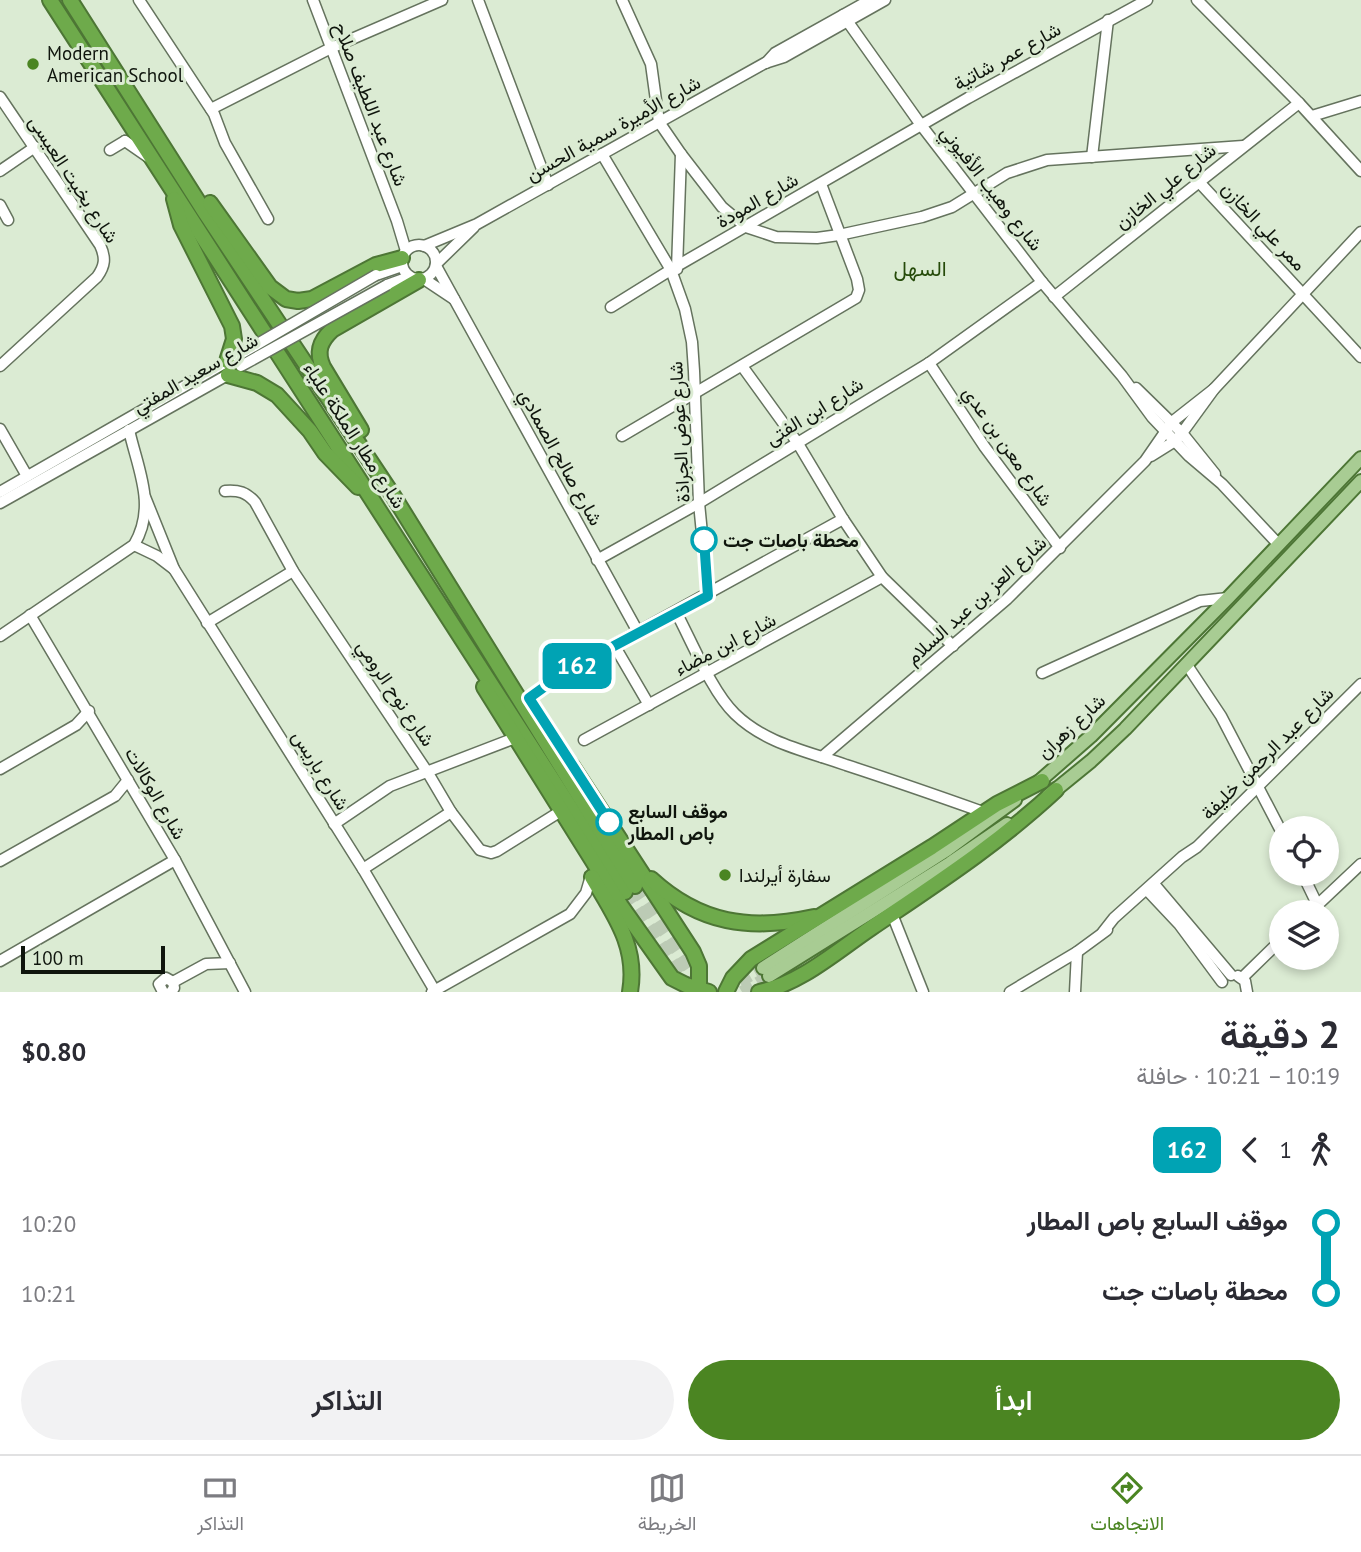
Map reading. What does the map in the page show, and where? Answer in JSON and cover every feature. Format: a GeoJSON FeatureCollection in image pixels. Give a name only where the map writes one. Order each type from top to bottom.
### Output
{"type":"FeatureCollection","features":[{"type":"Feature","properties":{"kind":"highway","name":"شارع مطار الملكة علياء"},"geometry":{"type":"LineString","coordinates":[[50,0],[463,638],[630,889],[481,637],[394,497],[184,178],[74,3]]}},
{"type":"Feature","properties":{"kind":"highway"},"geometry":{"type":"LineString","coordinates":[[184,178],[208,200],[270,287],[286,299],[312,299],[376,265],[410,253]]}},
{"type":"Feature","properties":{"kind":"highway"},"geometry":{"type":"LineString","coordinates":[[171,187],[181,225],[232,326],[233,365],[277,395],[331,459],[376,504]]}},
{"type":"Feature","properties":{"kind":"highway"},"geometry":{"type":"LineString","coordinates":[[394,497],[380,462],[323,367],[319,352],[323,338],[332,330],[417,278]]}},
{"type":"Feature","properties":{"kind":"highway"},"geometry":{"type":"LineString","coordinates":[[481,637],[506,662],[693,953],[699,966],[702,991]]}},
{"type":"Feature","properties":{"kind":"highway"},"geometry":{"type":"LineString","coordinates":[[463,638],[469,659],[515,738],[621,906],[672,978],[702,991]]}},
{"type":"Feature","properties":{"kind":"highway"},"geometry":{"type":"LineString","coordinates":[[726,992],[744,965],[983,812],[1042,781]]}},
{"type":"Feature","properties":{"kind":"highway"},"geometry":{"type":"LineString","coordinates":[[759,992],[775,988],[808,971],[892,914],[1000,840],[1056,790]]}},
{"type":"Feature","properties":{"kind":"highway"},"geometry":{"type":"LineString","coordinates":[[579,839],[591,875],[629,948],[632,972],[629,992]]}},
{"type":"Feature","properties":{"kind":"highway"},"geometry":{"type":"LineString","coordinates":[[640,869],[676,900],[717,919],[778,925],[825,915]]}},
{"type":"Feature","properties":{"kind":"highway"},"geometry":{"type":"LineString","coordinates":[[792,992],[808,971]]}},
{"type":"Feature","properties":{"kind":"main road","name":"شارع زهران"},"geometry":{"type":"LineString","coordinates":[[1361,458],[1228,598],[1091,736],[1042,781],[947,850],[766,972],[950,863],[1056,790],[1125,729],[1361,481]]}},
{"type":"Feature","properties":{"kind":"street"},"geometry":{"type":"LineString","coordinates":[[139,0],[211,109],[225,143],[268,219]]}},
{"type":"Feature","properties":{"kind":"street","name":"شارع عبد اللطيف صلاح"},"geometry":{"type":"LineString","coordinates":[[313,0],[410,253]]}},
{"type":"Feature","properties":{"kind":"street"},"geometry":{"type":"LineString","coordinates":[[211,109],[331,48],[442,0]]}},
{"type":"Feature","properties":{"kind":"street"},"geometry":{"type":"LineString","coordinates":[[478,0],[548,185]]}},
{"type":"Feature","properties":{"kind":"street"},"geometry":{"type":"LineString","coordinates":[[622,0],[651,64],[659,122],[722,207],[746,227],[776,237],[839,235],[922,217],[953,206],[1007,173],[1032,163],[1243,146]]}},
{"type":"Feature","properties":{"kind":"street","name":"شارع الأميرة سمية الحسن"},"geometry":{"type":"LineString","coordinates":[[846,18],[870,0]]}},
{"type":"Feature","properties":{"kind":"street","name":"شارع الأميرة سمية الحسن"},"geometry":{"type":"LineString","coordinates":[[410,253],[477,224],[765,63],[778,51],[885,0]]}},
{"type":"Feature","properties":{"kind":"street","name":"شارع عمر شاتية"},"geometry":{"type":"LineString","coordinates":[[921,125],[1147,0]]}},
{"type":"Feature","properties":{"kind":"street"},"geometry":{"type":"LineString","coordinates":[[1197,0],[1312,116],[1361,171]]}},
{"type":"Feature","properties":{"kind":"street","name":"شارع وهيب الأفيوني"},"geometry":{"type":"LineString","coordinates":[[846,18],[921,125],[1042,282],[1165,431],[1178,437]]}},
{"type":"Feature","properties":{"kind":"street"},"geometry":{"type":"LineString","coordinates":[[1092,157],[1108,20]]}},
{"type":"Feature","properties":{"kind":"street","name":"شارع بخيت العيسى"},"geometry":{"type":"LineString","coordinates":[[0,97],[100,245],[104,258],[104,265],[97,277],[0,366]]}},
{"type":"Feature","properties":{"kind":"street"},"geometry":{"type":"LineString","coordinates":[[1312,116],[1361,101]]}},
{"type":"Feature","properties":{"kind":"street","name":"شارع علي الخازن"},"geometry":{"type":"LineString","coordinates":[[1054,297],[1299,103]]}},
{"type":"Feature","properties":{"kind":"street"},"geometry":{"type":"LineString","coordinates":[[117,105],[125,141],[155,164]]}},
{"type":"Feature","properties":{"kind":"street","name":"شارع المودة"},"geometry":{"type":"LineString","coordinates":[[611,307],[921,125]]}},
{"type":"Feature","properties":{"kind":"street"},"geometry":{"type":"LineString","coordinates":[[110,150],[125,141]]}},
{"type":"Feature","properties":{"kind":"street"},"geometry":{"type":"LineString","coordinates":[[0,171],[35,148]]}},
{"type":"Feature","properties":{"kind":"street","name":"شارع عوض الجراذة"},"geometry":{"type":"LineString","coordinates":[[602,154],[674,268],[692,342],[699,503],[708,596]]}},
{"type":"Feature","properties":{"kind":"street"},"geometry":{"type":"LineString","coordinates":[[674,268],[681,154]]}},
{"type":"Feature","properties":{"kind":"street","name":"ممر علي الخازن"},"geometry":{"type":"LineString","coordinates":[[1199,182],[1361,357]]}},
{"type":"Feature","properties":{"kind":"street"},"geometry":{"type":"LineString","coordinates":[[622,436],[856,298],[858,279],[821,184]]}},
{"type":"Feature","properties":{"kind":"street"},"geometry":{"type":"LineString","coordinates":[[0,205],[8,220]]}},
{"type":"Feature","properties":{"kind":"street","name":"شارع الأميرة سمية الحسن"},"geometry":{"type":"LineString","coordinates":[[417,278],[430,276],[436,265],[477,224]]}},
{"type":"Feature","properties":{"kind":"street","name":"شارع العز بن عبد السلام"},"geometry":{"type":"LineString","coordinates":[[822,757],[1007,600],[1145,461],[1178,437],[1214,389],[1361,232]]}},
{"type":"Feature","properties":{"kind":"street"},"geometry":{"type":"LineString","coordinates":[[410,253],[417,278]]}},
{"type":"Feature","properties":{"kind":"street","name":"شارع صالح الصمادي"},"geometry":{"type":"LineString","coordinates":[[410,253],[433,253],[436,265],[454,299],[638,632]]}},
{"type":"Feature","properties":{"kind":"street","name":"شارع سعيد المفتي"},"geometry":{"type":"LineString","coordinates":[[0,503],[129,430],[410,253]]}},
{"type":"Feature","properties":{"kind":"street","name":"شارع صالح الصمادي"},"geometry":{"type":"LineString","coordinates":[[417,278],[454,299]]}},
{"type":"Feature","properties":{"kind":"street","name":"شارع سعيد المفتي"},"geometry":{"type":"LineString","coordinates":[[0,492],[387,285],[417,278]]}},
{"type":"Feature","properties":{"kind":"street","name":"شارع ابن الفتى"},"geometry":{"type":"LineString","coordinates":[[597,560],[699,503],[929,363],[1042,282]]}},
{"type":"Feature","properties":{"kind":"street","name":"شارع معن بن عدي"},"geometry":{"type":"LineString","coordinates":[[929,363],[984,446],[1060,548]]}},
{"type":"Feature","properties":{"kind":"street"},"geometry":{"type":"LineString","coordinates":[[742,366],[797,443],[882,577],[953,646]]}},
{"type":"Feature","properties":{"kind":"street","name":"شارع وهيب الأفيوني"},"geometry":{"type":"LineString","coordinates":[[1122,376],[1172,422],[1178,437],[1279,545]]}},
{"type":"Feature","properties":{"kind":"street","name":"شارع العز بن عبد السلام"},"geometry":{"type":"LineString","coordinates":[[1145,461],[1172,422],[1214,389]]}},
{"type":"Feature","properties":{"kind":"street"},"geometry":{"type":"LineString","coordinates":[[0,429],[27,477]]}},
{"type":"Feature","properties":{"kind":"street"},"geometry":{"type":"LineString","coordinates":[[0,636],[134,545],[144,526],[145,497],[129,430]]}},
{"type":"Feature","properties":{"kind":"street","name":"شارع نوح الرومي"},"geometry":{"type":"LineString","coordinates":[[225,491],[240,490],[255,502],[293,571],[452,812],[480,850],[491,853],[561,811]]}},
{"type":"Feature","properties":{"kind":"street","name":"شارع باريس"},"geometry":{"type":"LineString","coordinates":[[145,497],[174,569],[363,869],[433,991]]}},
{"type":"Feature","properties":{"kind":"street"},"geometry":{"type":"LineString","coordinates":[[529,698],[565,672],[708,596],[843,519]]}},
{"type":"Feature","properties":{"kind":"street","name":"شارع باريس"},"geometry":{"type":"LineString","coordinates":[[134,545],[157,556],[174,569]]}},
{"type":"Feature","properties":{"kind":"street"},"geometry":{"type":"LineString","coordinates":[[207,623],[293,571]]}},
{"type":"Feature","properties":{"kind":"street","name":"شارع ابن مضاء"},"geometry":{"type":"LineString","coordinates":[[584,740],[882,577]]}},
{"type":"Feature","properties":{"kind":"street"},"geometry":{"type":"LineString","coordinates":[[1042,673],[1200,601],[1228,598]]}},
{"type":"Feature","properties":{"kind":"street"},"geometry":{"type":"LineString","coordinates":[[676,612],[722,698],[733,713],[746,723],[782,745],[983,812]]}},
{"type":"Feature","properties":{"kind":"street","name":"شارع الوكالات"},"geometry":{"type":"LineString","coordinates":[[30,615],[175,860],[245,992]]}},
{"type":"Feature","properties":{"kind":"street"},"geometry":{"type":"LineString","coordinates":[[614,646],[649,705]]}},
{"type":"Feature","properties":{"kind":"street"},"geometry":{"type":"LineString","coordinates":[[1187,664],[1221,716],[1273,816]]}},
{"type":"Feature","properties":{"kind":"street","name":"شارع عبد الرحمن خليفة"},"geometry":{"type":"LineString","coordinates":[[1010,992],[1077,952],[1103,933],[1107,925],[1194,855],[1197,847],[1361,684]]}},
{"type":"Feature","properties":{"kind":"street"},"geometry":{"type":"LineString","coordinates":[[0,769],[76,726],[89,711]]}},
{"type":"Feature","properties":{"kind":"street"},"geometry":{"type":"LineString","coordinates":[[334,824],[390,786],[515,738]]}},
{"type":"Feature","properties":{"kind":"street"},"geometry":{"type":"LineString","coordinates":[[0,861],[115,796],[128,780]]}},
{"type":"Feature","properties":{"kind":"street"},"geometry":{"type":"LineString","coordinates":[[363,869],[452,812]]}},
{"type":"Feature","properties":{"kind":"street"},"geometry":{"type":"LineString","coordinates":[[0,961],[175,860]]}},
{"type":"Feature","properties":{"kind":"street"},"geometry":{"type":"LineString","coordinates":[[1323,900],[1361,864]]}},
{"type":"Feature","properties":{"kind":"street"},"geometry":{"type":"LineString","coordinates":[[433,991],[564,918],[586,894],[591,875]]}},
{"type":"Feature","properties":{"kind":"street"},"geometry":{"type":"LineString","coordinates":[[1152,889],[1224,983],[1242,978],[1269,952]]}},
{"type":"Feature","properties":{"kind":"street"},"geometry":{"type":"LineString","coordinates":[[892,914],[923,992]]}},
{"type":"Feature","properties":{"kind":"street"},"geometry":{"type":"LineString","coordinates":[[1075,992],[1077,952]]}},
{"type":"Feature","properties":{"kind":"street"},"geometry":{"type":"LineString","coordinates":[[164,989],[206,964],[230,963]]}},
{"type":"Feature","properties":{"kind":"street"},"geometry":{"type":"LineString","coordinates":[[1242,978],[1247,984],[1247,992]]}},
{"type":"Feature","properties":{"kind":"tunnel"},"geometry":{"type":"LineString","coordinates":[[635,886],[703,988]]}},
{"type":"Feature","properties":{"kind":"tunnel"},"geometry":{"type":"LineString","coordinates":[[625,892],[688,987]]}},
{"type":"Feature","properties":{"kind":"tunnel"},"geometry":{"type":"LineString","coordinates":[[724,991],[763,968]]}},
{"type":"Feature","properties":{"kind":"tunnel"},"geometry":{"type":"LineString","coordinates":[[742,992],[769,976]]}},
{"type":"Feature","properties":{"kind":"bus line","name":"162"},"geometry":{"type":"LineString","coordinates":[[609,822],[529,698],[565,672],[708,596],[704,540]]}},
{"type":"Feature","properties":{"kind":"place","name":"Modern American School"},"geometry":{"type":"Point","coordinates":[33,64]}},
{"type":"Feature","properties":{"kind":"place","name":"محطة باصات جت"},"geometry":{"type":"Point","coordinates":[704,540]}},
{"type":"Feature","properties":{"kind":"place","name":"موقف السابع باص المطار"},"geometry":{"type":"Point","coordinates":[609,822]}},
{"type":"Feature","properties":{"kind":"place","name":"سفارة أيرلندا"},"geometry":{"type":"Point","coordinates":[725,875]}},
{"type":"Feature","properties":{"kind":"district","name":"السهل"},"geometry":{"type":"Point","coordinates":[920,268]}}]}
